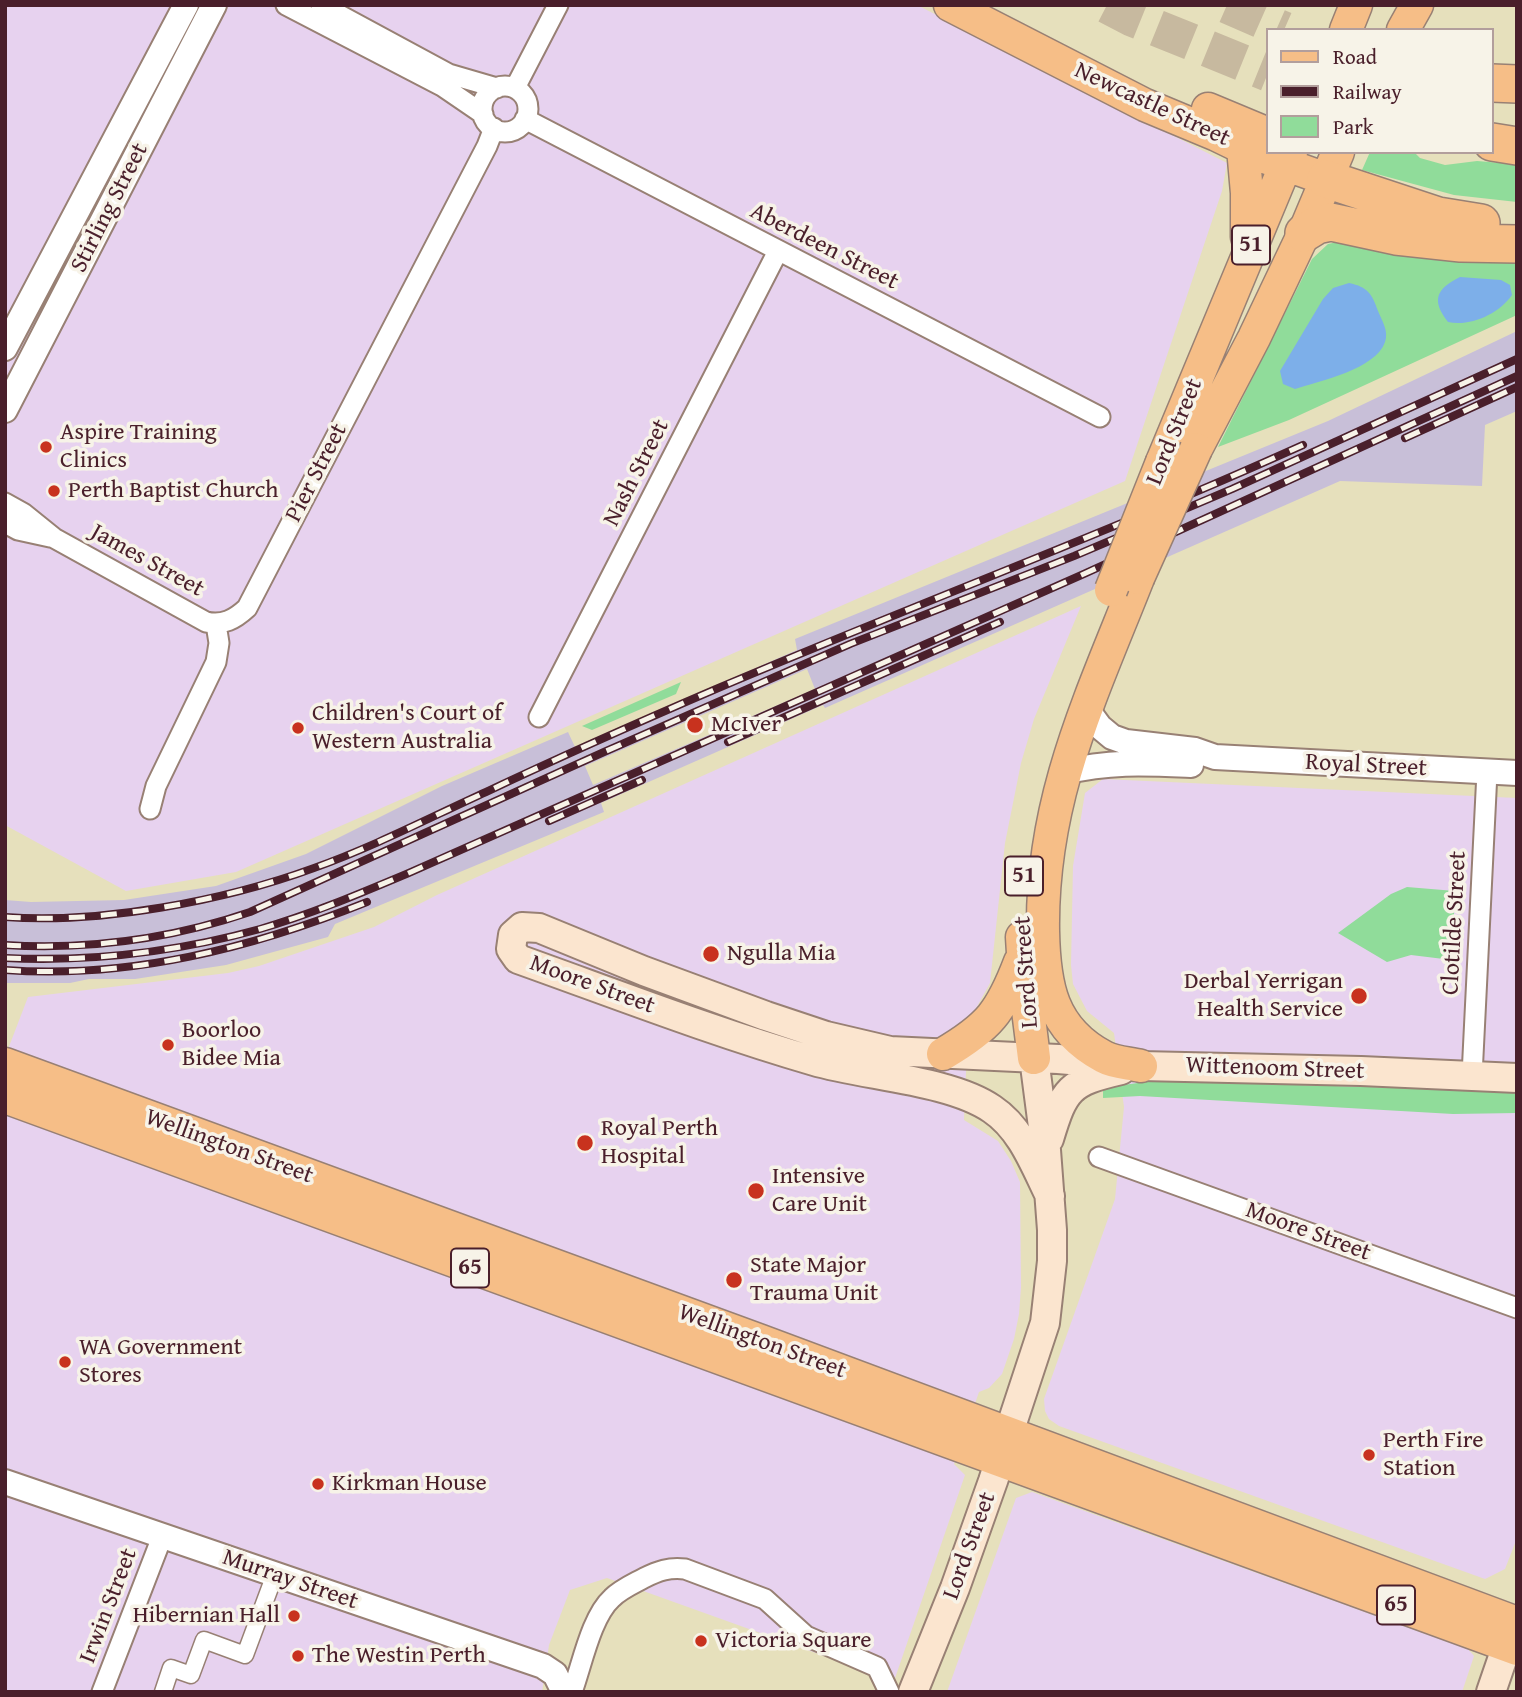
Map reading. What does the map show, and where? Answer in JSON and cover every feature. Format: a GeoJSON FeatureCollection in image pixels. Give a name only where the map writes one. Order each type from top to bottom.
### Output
{"type":"FeatureCollection","features":[{"type":"Feature","properties":{"kind":"highway"},"geometry":{"type":"LineString","coordinates":[[1494,120],[1517,121]]}},
{"type":"Feature","properties":{"kind":"highway"},"geometry":{"type":"LineString","coordinates":[[1494,142],[1517,146]]}},
{"type":"Feature","properties":{"kind":"highway"},"geometry":{"type":"LineString","coordinates":[[1332,166],[1438,216],[1517,229]]}},
{"type":"Feature","properties":{"kind":"highway"},"geometry":{"type":"LineString","coordinates":[[1304,233],[1317,225],[1331,222],[1409,237],[1461,243],[1517,244]]}},
{"type":"Feature","properties":{"kind":"main road","name":"Newcastle Street"},"geometry":{"type":"LineString","coordinates":[[950,5],[987,11],[1172,94],[1256,141]]}},
{"type":"Feature","properties":{"kind":"main road"},"geometry":{"type":"LineString","coordinates":[[1347,28],[1356,5]]}},
{"type":"Feature","properties":{"kind":"main road"},"geometry":{"type":"LineString","coordinates":[[1405,28],[1417,5]]}},
{"type":"Feature","properties":{"kind":"main road"},"geometry":{"type":"LineString","coordinates":[[1246,257],[1256,141]]}},
{"type":"Feature","properties":{"kind":"main road","name":"Newcastle Street"},"geometry":{"type":"LineString","coordinates":[[1292,157],[1332,166]]}},
{"type":"Feature","properties":{"kind":"main road","name":"Lord Street"},"geometry":{"type":"LineString","coordinates":[[1141,1066],[1107,1059],[1087,1046],[1061,1019],[1049,995],[1044,949],[1048,847],[1064,772],[1162,462],[1246,257],[1292,157]]}},
{"type":"Feature","properties":{"kind":"main road","name":"Lord Street"},"geometry":{"type":"LineString","coordinates":[[913,1692],[955,1588],[1045,1323],[1052,1261],[1050,1196],[1022,954],[1023,884],[1039,789],[1054,734],[1124,584],[1254,338],[1304,233],[1332,166]]}},
{"type":"Feature","properties":{"kind":"main road","name":"Moore Street"},"geometry":{"type":"LineString","coordinates":[[1034,1058],[890,1051],[826,1036],[644,971],[539,928],[522,927],[510,940],[511,949],[518,959],[757,1044],[817,1063],[955,1092],[990,1107],[1002,1116],[1020,1137],[1050,1196]]}},
{"type":"Feature","properties":{"kind":"main road"},"geometry":{"type":"LineString","coordinates":[[943,1054],[970,1038],[987,1024],[1000,1008],[1022,954]]}},
{"type":"Feature","properties":{"kind":"main road","name":"Wittenoom Street"},"geometry":{"type":"LineString","coordinates":[[1034,1058],[1141,1066],[1517,1078]]}},
{"type":"Feature","properties":{"kind":"main road"},"geometry":{"type":"LineString","coordinates":[[1045,1150],[1059,1106],[1070,1089],[1093,1077],[1141,1066]]}},
{"type":"Feature","properties":{"kind":"main road","name":"Wellington Street"},"geometry":{"type":"LineString","coordinates":[[6,1068],[761,1341],[1004,1448]]}},
{"type":"Feature","properties":{"kind":"main road","name":"Wellington Street"},"geometry":{"type":"LineString","coordinates":[[5,1097],[1004,1448],[1227,1514],[1515,1632]]}},
{"type":"Feature","properties":{"kind":"main road"},"geometry":{"type":"LineString","coordinates":[[1490,1692],[1515,1632]]}},
{"type":"Feature","properties":{"kind":"street","name":"Stirling Street"},"geometry":{"type":"LineString","coordinates":[[5,348],[186,5]]}},
{"type":"Feature","properties":{"kind":"street","name":"Stirling Street"},"geometry":{"type":"LineString","coordinates":[[5,410],[214,5]]}},
{"type":"Feature","properties":{"kind":"street"},"geometry":{"type":"LineString","coordinates":[[286,5],[442,86],[488,121],[508,131],[515,129],[525,119],[528,112],[525,98],[506,88],[449,74],[321,5]]}},
{"type":"Feature","properties":{"kind":"street"},"geometry":{"type":"LineString","coordinates":[[488,121],[482,108],[486,96],[506,88],[558,5]]}},
{"type":"Feature","properties":{"kind":"street","name":"Aberdeen Street"},"geometry":{"type":"LineString","coordinates":[[525,119],[1100,417]]}},
{"type":"Feature","properties":{"kind":"street","name":"Pier Street"},"geometry":{"type":"LineString","coordinates":[[216,624],[237,617],[247,608],[487,146],[488,121]]}},
{"type":"Feature","properties":{"kind":"street","name":"Nash Street"},"geometry":{"type":"LineString","coordinates":[[539,717],[778,251]]}},
{"type":"Feature","properties":{"kind":"street","name":"James Street"},"geometry":{"type":"LineString","coordinates":[[5,503],[23,513],[54,538],[206,622],[216,624]]}},
{"type":"Feature","properties":{"kind":"street","name":"James Street"},"geometry":{"type":"LineString","coordinates":[[5,523],[18,530],[54,538]]}},
{"type":"Feature","properties":{"kind":"street"},"geometry":{"type":"LineString","coordinates":[[150,809],[156,786],[216,662],[219,643],[216,624]]}},
{"type":"Feature","properties":{"kind":"street","name":"Royal Street"},"geometry":{"type":"LineString","coordinates":[[1086,708],[1100,727],[1112,737],[1126,742],[1195,750],[1215,757],[1517,773]]}},
{"type":"Feature","properties":{"kind":"street","name":"Royal Street"},"geometry":{"type":"LineString","coordinates":[[1064,772],[1096,764],[1128,762],[1193,765],[1215,757]]}},
{"type":"Feature","properties":{"kind":"street","name":"Clotilde Street"},"geometry":{"type":"LineString","coordinates":[[1472,1076],[1487,772]]}},
{"type":"Feature","properties":{"kind":"street","name":"Moore Street"},"geometry":{"type":"LineString","coordinates":[[1099,1157],[1517,1308]]}},
{"type":"Feature","properties":{"kind":"street","name":"Murray Street"},"geometry":{"type":"LineString","coordinates":[[5,1482],[543,1666],[555,1674],[564,1692]]}},
{"type":"Feature","properties":{"kind":"street","name":"Irwin Street"},"geometry":{"type":"LineString","coordinates":[[102,1692],[162,1537]]}},
{"type":"Feature","properties":{"kind":"street"},"geometry":{"type":"LineString","coordinates":[[572,1692],[600,1613],[611,1598],[624,1588],[659,1571],[673,1568],[685,1569],[765,1599],[806,1636],[877,1667],[890,1692]]}},
{"type":"Feature","properties":{"kind":"street"},"geometry":{"type":"LineString","coordinates":[[163,1692],[171,1668],[191,1675],[204,1640],[245,1655],[271,1585]]}},
{"type":"Feature","properties":{"kind":"shaded area"},"geometry":{"type":"Polygon","coordinates":[[[5,5],[917,5],[1227,163],[1222,191],[1125,481],[236,872],[126,891],[5,825],[5,5]]]}},
{"type":"Feature","properties":{"kind":"shaded area"},"geometry":{"type":"Polygon","coordinates":[[[1517,331],[1517,411],[1485,425],[1482,486],[1340,481],[825,708],[823,705],[601,803],[604,812],[335,924],[328,937],[226,965],[135,979],[5,983],[5,900],[124,900],[216,886],[306,854],[442,786],[568,732],[575,747],[797,650],[795,639],[1328,421],[1517,331]],[[807,669],[585,766],[593,785],[815,689],[807,669]]]}},
{"type":"Feature","properties":{"kind":"shaded area","name":"Royal Perth Hospital"},"geometry":{"type":"Polygon","coordinates":[[[1081,606],[1034,719],[1021,763],[1005,843],[990,983],[968,1023],[964,1120],[998,1141],[1020,1182],[1019,1314],[1002,1374],[989,1388],[979,1392],[954,1464],[965,1475],[894,1681],[607,1578],[570,1590],[549,1645],[542,1692],[5,1692],[5,1057],[28,997],[228,973],[259,966],[374,927],[437,895],[1081,606]]]}},
{"type":"Feature","properties":{"kind":"shaded area"},"geometry":{"type":"Polygon","coordinates":[[[1103,779],[1517,798],[1517,1538],[1505,1569],[1485,1579],[1059,1426],[1049,1419],[1045,1411],[1044,1399],[1115,1199],[1124,1107],[1114,1033],[1087,1011],[1073,984],[1071,965],[1073,866],[1085,793],[1103,779]]]}},
{"type":"Feature","properties":{"kind":"shaded area"},"geometry":{"type":"Polygon","coordinates":[[[1032,1492],[1468,1649],[1474,1656],[1462,1692],[947,1692],[1016,1498],[1032,1492]]]}},
{"type":"Feature","properties":{"kind":"green space"},"geometry":{"type":"Polygon","coordinates":[[[1369,154],[1416,154],[1420,158],[1445,165],[1477,161],[1513,164],[1517,165],[1517,202],[1454,195],[1362,170],[1369,154]]]}},
{"type":"Feature","properties":{"kind":"green space"},"geometry":{"type":"Polygon","coordinates":[[[1351,239],[1517,255],[1517,315],[1289,420],[1218,447],[1312,259],[1328,244],[1351,239]]]}},
{"type":"Feature","properties":{"kind":"green space"},"geometry":{"type":"Polygon","coordinates":[[[681,682],[676,694],[592,730],[582,726],[681,682]]]}},
{"type":"Feature","properties":{"kind":"green space"},"geometry":{"type":"Polygon","coordinates":[[[1407,887],[1455,891],[1452,960],[1411,955],[1387,962],[1338,933],[1391,894],[1407,887]]]}},
{"type":"Feature","properties":{"kind":"green space"},"geometry":{"type":"Polygon","coordinates":[[[1151,1081],[1517,1091],[1517,1113],[1453,1114],[1140,1096],[1103,1098],[1103,1088],[1151,1081]]]}},
{"type":"Feature","properties":{"kind":"water"},"geometry":{"type":"Polygon","coordinates":[[[1460,277],[1501,280],[1510,285],[1512,295],[1500,308],[1483,318],[1465,323],[1448,322],[1439,307],[1439,296],[1446,286],[1460,277]]]}},
{"type":"Feature","properties":{"kind":"water"},"geometry":{"type":"Polygon","coordinates":[[[1349,283],[1365,289],[1374,300],[1386,334],[1380,351],[1359,367],[1332,378],[1295,389],[1283,384],[1280,371],[1323,299],[1333,288],[1349,283]]]}},
{"type":"Feature","properties":{"kind":"tunnel"},"geometry":{"type":"LineString","coordinates":[[1107,5],[1132,18],[1266,72]]}},
{"type":"Feature","properties":{"kind":"tunnel"},"geometry":{"type":"LineString","coordinates":[[1227,5],[1279,28]]}},
{"type":"Feature","properties":{"kind":"railway"},"geometry":{"type":"LineString","coordinates":[[5,945],[68,946],[160,936],[250,912],[850,644],[1074,556],[1232,489],[1517,359]]}},
{"type":"Feature","properties":{"kind":"railway"},"geometry":{"type":"LineString","coordinates":[[5,958],[102,957],[197,944],[260,929],[336,903],[1086,573],[1517,376]]}},
{"type":"Feature","properties":{"kind":"railway"},"geometry":{"type":"LineString","coordinates":[[1405,438],[1517,387]]}},
{"type":"Feature","properties":{"kind":"railway"},"geometry":{"type":"LineString","coordinates":[[5,917],[81,917],[162,908],[241,891],[314,868],[379,842],[572,752],[716,689],[1157,508],[1303,445]]}},
{"type":"Feature","properties":{"kind":"railway"},"geometry":{"type":"LineString","coordinates":[[728,742],[1000,622]]}},
{"type":"Feature","properties":{"kind":"railway"},"geometry":{"type":"LineString","coordinates":[[549,821],[642,780]]}},
{"type":"Feature","properties":{"kind":"railway"},"geometry":{"type":"LineString","coordinates":[[5,970],[98,970],[190,957],[280,933],[367,902]]}},
{"type":"Feature","properties":{"kind":"place","name":"Aspire Training Clinics"},"geometry":{"type":"Point","coordinates":[46,447]}},
{"type":"Feature","properties":{"kind":"place","name":"Perth Baptist Church"},"geometry":{"type":"Point","coordinates":[54,491]}},
{"type":"Feature","properties":{"kind":"place","name":"McIver"},"geometry":{"type":"Point","coordinates":[695,725]}},
{"type":"Feature","properties":{"kind":"place","name":"Children's Court of Western Australia"},"geometry":{"type":"Point","coordinates":[298,728]}},
{"type":"Feature","properties":{"kind":"place","name":"Ngulla Mia"},"geometry":{"type":"Point","coordinates":[711,954]}},
{"type":"Feature","properties":{"kind":"place","name":"Derbal Yerrigan Health Service"},"geometry":{"type":"Point","coordinates":[1359,996]}},
{"type":"Feature","properties":{"kind":"place","name":"Boorloo Bidee Mia"},"geometry":{"type":"Point","coordinates":[168,1045]}},
{"type":"Feature","properties":{"kind":"place","name":"Royal Perth Hospital"},"geometry":{"type":"Point","coordinates":[585,1143]}},
{"type":"Feature","properties":{"kind":"place","name":"Intensive Care Unit"},"geometry":{"type":"Point","coordinates":[756,1191]}},
{"type":"Feature","properties":{"kind":"place","name":"State Major Trauma Unit"},"geometry":{"type":"Point","coordinates":[734,1280]}},
{"type":"Feature","properties":{"kind":"place","name":"WA Government Stores"},"geometry":{"type":"Point","coordinates":[65,1362]}},
{"type":"Feature","properties":{"kind":"place","name":"Perth Fire Station"},"geometry":{"type":"Point","coordinates":[1369,1455]}},
{"type":"Feature","properties":{"kind":"place","name":"Kirkman House"},"geometry":{"type":"Point","coordinates":[318,1484]}},
{"type":"Feature","properties":{"kind":"place","name":"Hibernian Hall"},"geometry":{"type":"Point","coordinates":[294,1616]}},
{"type":"Feature","properties":{"kind":"place","name":"Victoria Square"},"geometry":{"type":"Point","coordinates":[701,1641]}},
{"type":"Feature","properties":{"kind":"place","name":"The Westin Perth"},"geometry":{"type":"Point","coordinates":[298,1656]}}]}
